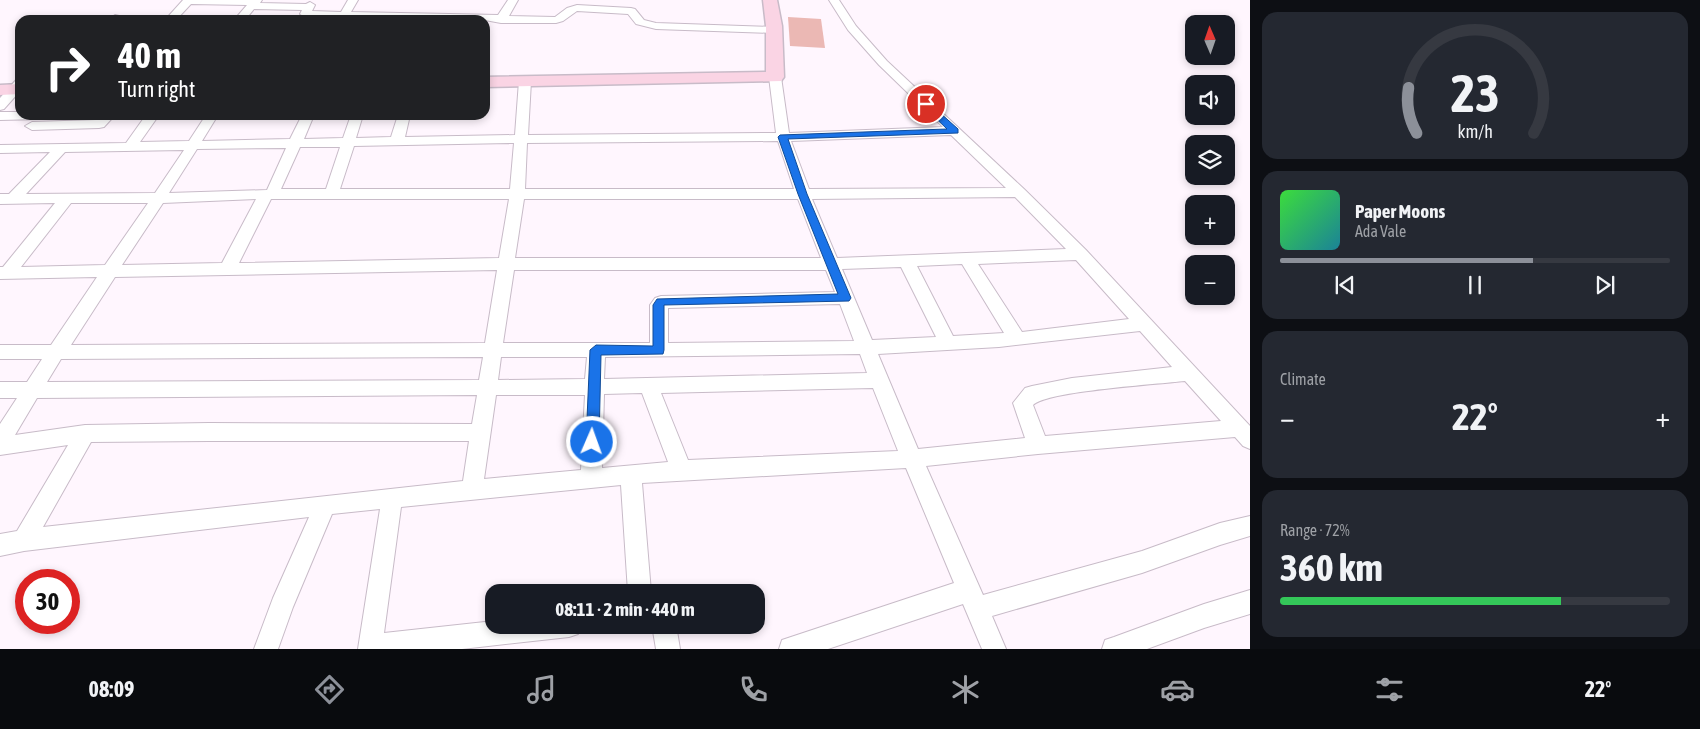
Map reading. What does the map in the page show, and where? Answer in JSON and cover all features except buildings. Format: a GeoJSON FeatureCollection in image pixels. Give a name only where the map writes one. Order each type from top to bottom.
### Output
{"type":"FeatureCollection","features":[{"type":"Feature","properties":{"kind":"street"},"geometry":{"type":"LineString","coordinates":[[175,15],[188,1],[310,4],[306,14],[344,15],[353,0]]}},
{"type":"Feature","properties":{"kind":"street"},"geometry":{"type":"LineString","coordinates":[[502,20],[513,0]]}},
{"type":"Feature","properties":{"kind":"street"},"geometry":{"type":"LineString","coordinates":[[770,0],[774,28],[775,77],[783,137],[803,194],[845,298],[994,649]]}},
{"type":"Feature","properties":{"kind":"street"},"geometry":{"type":"LineString","coordinates":[[834,0],[852,28],[882,63],[955,131],[1080,254],[1245,434]]}},
{"type":"Feature","properties":{"kind":"street"},"geometry":{"type":"LineString","coordinates":[[244,15],[255,3]]}},
{"type":"Feature","properties":{"kind":"street"},"geometry":{"type":"LineString","coordinates":[[490,20],[558,20],[571,10],[577,8],[631,11],[640,22],[661,27],[774,28]]}},
{"type":"Feature","properties":{"kind":"street"},"geometry":{"type":"LineString","coordinates":[[490,82],[775,77]]}},
{"type":"Feature","properties":{"kind":"street"},"geometry":{"type":"LineString","coordinates":[[472,490],[518,194],[520,139],[526,81]]}},
{"type":"Feature","properties":{"kind":"street"},"geometry":{"type":"LineString","coordinates":[[0,106],[14,88]]}},
{"type":"Feature","properties":{"kind":"street"},"geometry":{"type":"LineString","coordinates":[[0,116],[15,116]]}},
{"type":"Feature","properties":{"kind":"street"},"geometry":{"type":"LineString","coordinates":[[5,149],[37,120]]}},
{"type":"Feature","properties":{"kind":"street"},"geometry":{"type":"LineString","coordinates":[[32,126],[100,124],[104,120]]}},
{"type":"Feature","properties":{"kind":"street"},"geometry":{"type":"LineString","coordinates":[[130,146],[149,120]]}},
{"type":"Feature","properties":{"kind":"street"},"geometry":{"type":"LineString","coordinates":[[0,442],[31,390],[160,198],[209,120]]}},
{"type":"Feature","properties":{"kind":"street"},"geometry":{"type":"LineString","coordinates":[[227,270],[296,144],[306,120]]}},
{"type":"Feature","properties":{"kind":"street"},"geometry":{"type":"LineString","coordinates":[[331,195],[346,143],[355,120]]}},
{"type":"Feature","properties":{"kind":"street"},"geometry":{"type":"LineString","coordinates":[[396,142],[403,120]]}},
{"type":"Feature","properties":{"kind":"street"},"geometry":{"type":"LineString","coordinates":[[5,149],[520,139],[783,137],[955,131]]}},
{"type":"Feature","properties":{"kind":"street"},"geometry":{"type":"LineString","coordinates":[[6,199],[62,147]]}},
{"type":"Feature","properties":{"kind":"street"},"geometry":{"type":"LineString","coordinates":[[6,199],[269,195],[1018,192]]}},
{"type":"Feature","properties":{"kind":"street"},"geometry":{"type":"LineString","coordinates":[[3,273],[67,199]]}},
{"type":"Feature","properties":{"kind":"street"},"geometry":{"type":"LineString","coordinates":[[3,273],[506,264],[832,264],[1080,254]]}},
{"type":"Feature","properties":{"kind":"street"},"geometry":{"type":"LineString","coordinates":[[967,259],[1017,339]]}},
{"type":"Feature","properties":{"kind":"street"},"geometry":{"type":"LineString","coordinates":[[907,262],[948,344]]}},
{"type":"Feature","properties":{"kind":"street"},"geometry":{"type":"LineString","coordinates":[[658,350],[659,305],[661,302],[845,298]]}},
{"type":"Feature","properties":{"kind":"street"},"geometry":{"type":"LineString","coordinates":[[0,352],[658,350],[866,347],[1017,339],[1143,324]]}},
{"type":"Feature","properties":{"kind":"street"},"geometry":{"type":"LineString","coordinates":[[591,478],[596,350]]}},
{"type":"Feature","properties":{"kind":"street"},"geometry":{"type":"LineString","coordinates":[[1038,446],[1023,403],[1032,394],[1072,386],[1189,373]]}},
{"type":"Feature","properties":{"kind":"street"},"geometry":{"type":"LineString","coordinates":[[0,390],[594,388],[880,380]]}},
{"type":"Feature","properties":{"kind":"street"},"geometry":{"type":"LineString","coordinates":[[649,387],[681,470]]}},
{"type":"Feature","properties":{"kind":"street"},"geometry":{"type":"LineString","coordinates":[[0,446],[85,434],[238,431],[480,433]]}},
{"type":"Feature","properties":{"kind":"street"},"geometry":{"type":"LineString","coordinates":[[24,540],[85,434]]}},
{"type":"Feature","properties":{"kind":"street"},"geometry":{"type":"LineString","coordinates":[[0,544],[325,505],[631,474],[912,459],[1038,446],[1245,434]]}},
{"type":"Feature","properties":{"kind":"street"},"geometry":{"type":"LineString","coordinates":[[631,474],[639,584]]}},
{"type":"Feature","properties":{"kind":"street"},"geometry":{"type":"LineString","coordinates":[[392,498],[370,648],[491,634]]}},
{"type":"Feature","properties":{"kind":"street"},"geometry":{"type":"LineString","coordinates":[[266,649],[281,606],[325,505]]}},
{"type":"Feature","properties":{"kind":"street"},"geometry":{"type":"LineString","coordinates":[[791,649],[972,600],[1142,562],[1220,534],[1250,526]]}},
{"type":"Feature","properties":{"kind":"street"},"geometry":{"type":"LineString","coordinates":[[1114,649],[1204,616],[1250,602]]}},
{"type":"Feature","properties":{"kind":"street"},"geometry":{"type":"LineString","coordinates":[[666,634],[668,649]]}},
{"type":"Feature","properties":{"kind":"shaded area"},"geometry":{"type":"Polygon","coordinates":[[[788,17],[821,19],[825,48],[790,46],[788,17]]]}},
{"type":"Feature","properties":{"kind":"route"},"geometry":{"type":"LineString","coordinates":[[592,442],[596,350],[658,350],[659,303],[664,301],[702,302],[845,298],[803,194],[783,137],[955,131],[926,104]]}}]}
